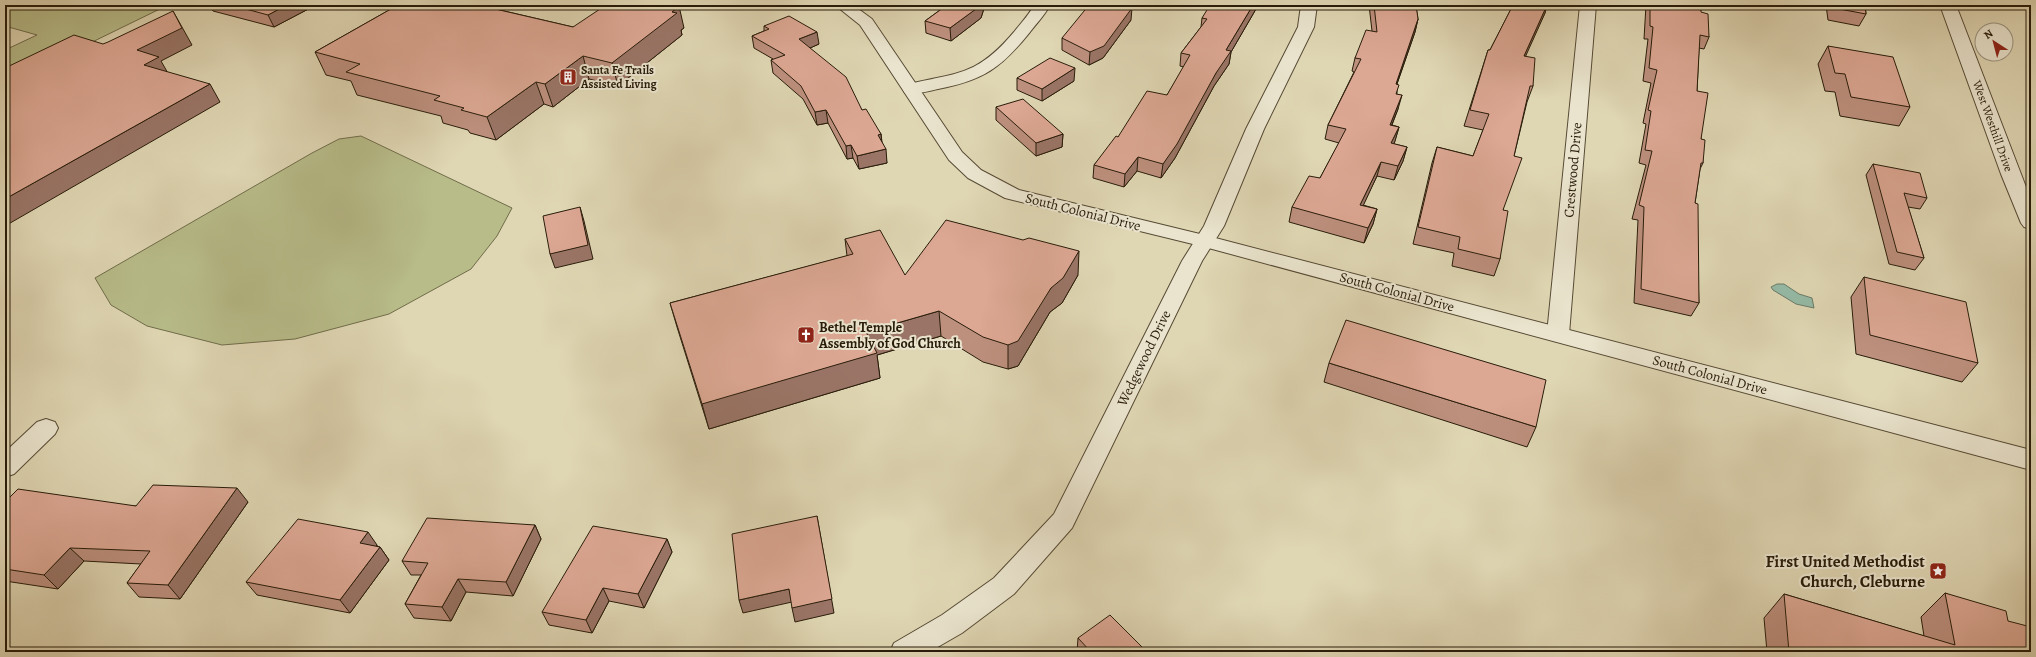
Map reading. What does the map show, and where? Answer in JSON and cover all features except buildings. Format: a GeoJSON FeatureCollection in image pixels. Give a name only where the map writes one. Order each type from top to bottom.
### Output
{"type":"FeatureCollection","features":[{"type":"Feature","properties":{"kind":"street","name":"South Colonial Drive"},"geometry":{"type":"LineString","coordinates":[[843,5],[866,22],[965,169],[987,183],[1012,194],[1204,241],[2031,460]]}},
{"type":"Feature","properties":{"kind":"street"},"geometry":{"type":"LineString","coordinates":[[911,89],[955,80],[978,72],[995,61],[1040,10],[1042,5]]}},
{"type":"Feature","properties":{"kind":"street","name":"Wedgewood Drive"},"geometry":{"type":"LineString","coordinates":[[904,652],[952,624],[1004,586],[1063,521],[1192,261],[1214,226],[1255,129],[1306,27],[1309,5]]}},
{"type":"Feature","properties":{"kind":"street","name":"Crestwood Drive"},"geometry":{"type":"LineString","coordinates":[[1558,334],[1588,5]]}},
{"type":"Feature","properties":{"kind":"street","name":"West Westhill Drive"},"geometry":{"type":"LineString","coordinates":[[1948,5],[2008,168],[2031,223]]}},
{"type":"Feature","properties":{"kind":"street"},"geometry":{"type":"LineString","coordinates":[[5,467],[46,428]]}},
{"type":"Feature","properties":{"kind":"shaded area"},"geometry":{"type":"Polygon","coordinates":[[[5,5],[168,5],[82,47],[5,92],[5,50],[37,35],[5,26],[5,5]]]}},
{"type":"Feature","properties":{"kind":"shaded area"},"geometry":{"type":"Polygon","coordinates":[[[361,136],[512,208],[497,236],[471,269],[389,314],[295,339],[222,345],[147,326],[111,305],[95,278],[312,153],[339,139],[361,136]]]}},
{"type":"Feature","properties":{"kind":"shaded area"},"geometry":{"type":"Polygon","coordinates":[[[1777,284],[1784,284],[1799,294],[1812,298],[1814,308],[1796,304],[1773,290],[1771,287],[1777,284]]]}},
{"type":"Feature","properties":{"kind":"place","name":"Santa Fe Trails Assisted Living"},"geometry":{"type":"Point","coordinates":[568,77]}},
{"type":"Feature","properties":{"kind":"place","name":"Bethel Temple Assembly of God Church"},"geometry":{"type":"Point","coordinates":[806,335]}},
{"type":"Feature","properties":{"kind":"place","name":"First United Methodist Church, Cleburne"},"geometry":{"type":"Point","coordinates":[1938,571]}}]}
